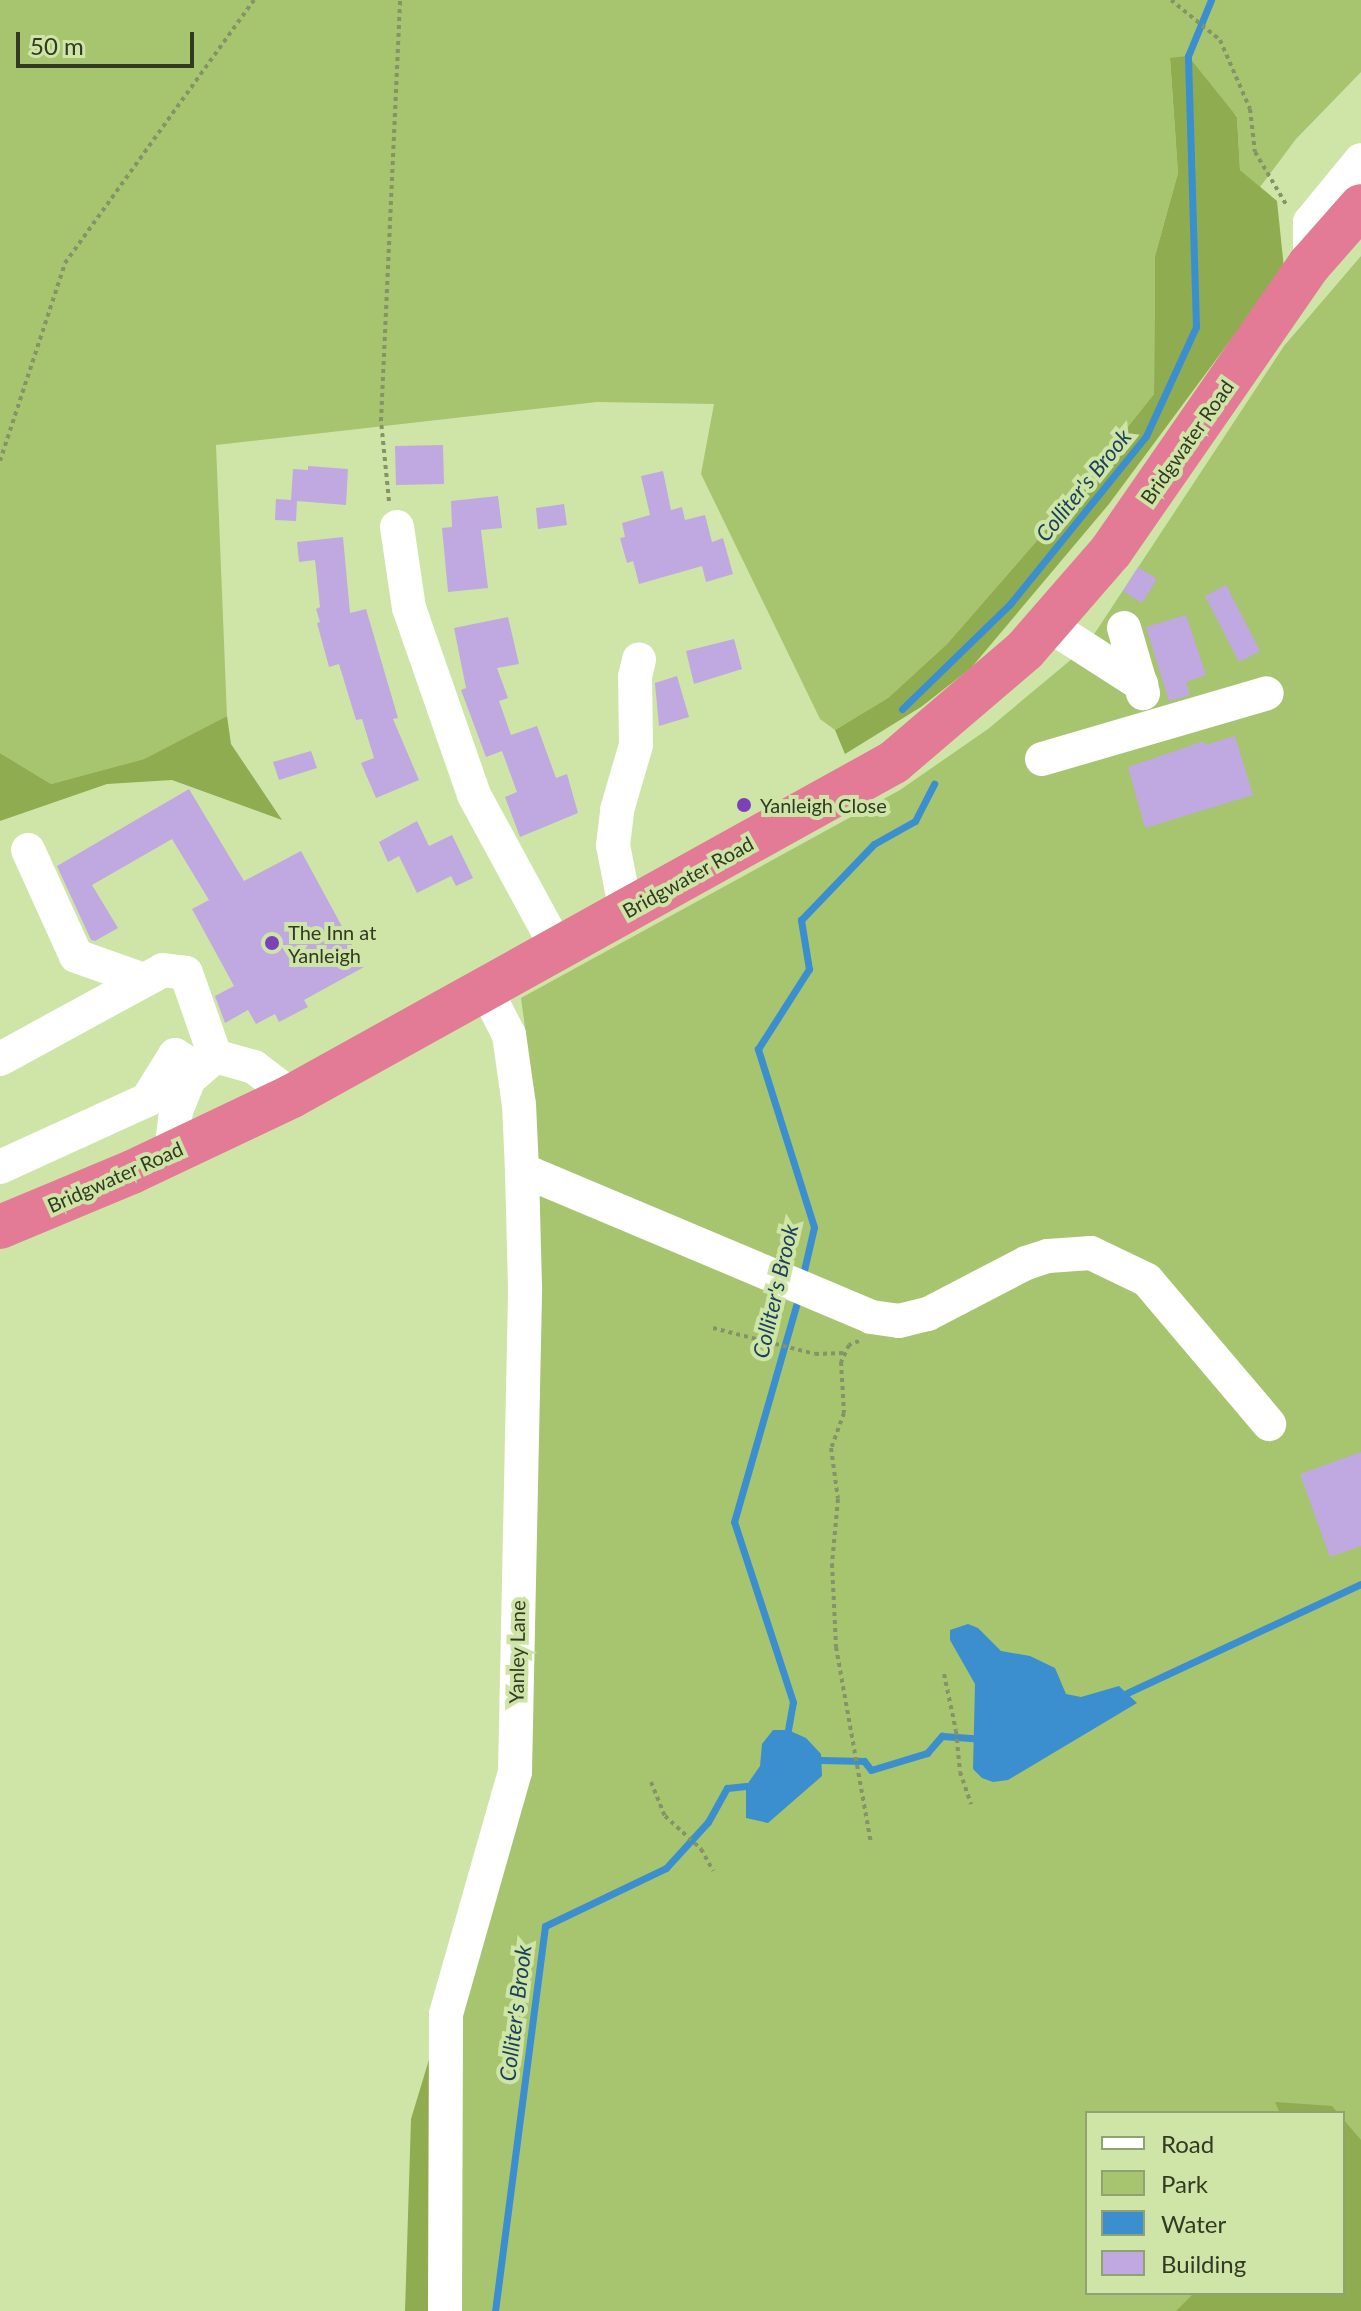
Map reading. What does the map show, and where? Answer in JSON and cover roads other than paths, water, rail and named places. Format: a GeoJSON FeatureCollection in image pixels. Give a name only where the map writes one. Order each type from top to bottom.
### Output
{"type":"FeatureCollection","features":[{"type":"Feature","properties":{"kind":"highway","name":"Bridgwater Road"},"geometry":{"type":"LineString","coordinates":[[0,1227],[171,1154],[292,1096],[894,762],[1025,650],[1111,551],[1310,264],[1361,206]]}},
{"type":"Feature","properties":{"kind":"street"},"geometry":{"type":"LineString","coordinates":[[1310,264],[1310,222],[1361,160]]}},
{"type":"Feature","properties":{"kind":"street"},"geometry":{"type":"LineString","coordinates":[[397,527],[409,608],[474,795],[558,950]]}},
{"type":"Feature","properties":{"kind":"street"},"geometry":{"type":"LineString","coordinates":[[1047,624],[1141,684]]}},
{"type":"Feature","properties":{"kind":"street"},"geometry":{"type":"LineString","coordinates":[[1124,628],[1153,724]]}},
{"type":"Feature","properties":{"kind":"street"},"geometry":{"type":"LineString","coordinates":[[626,912],[613,845],[617,810],[636,745],[635,677],[639,659]]}},
{"type":"Feature","properties":{"kind":"street"},"geometry":{"type":"LineString","coordinates":[[1042,759],[1267,693]]}},
{"type":"Feature","properties":{"kind":"street"},"geometry":{"type":"LineString","coordinates":[[28,850],[76,956],[144,980]]}},
{"type":"Feature","properties":{"kind":"street"},"geometry":{"type":"LineString","coordinates":[[0,1059],[163,970],[186,973],[207,1063]]}},
{"type":"Feature","properties":{"kind":"street","name":"Yanley Lane"},"geometry":{"type":"LineString","coordinates":[[445,2311],[446,2014],[515,1772],[525,1287],[522,1170],[519,1105],[509,1035],[486,990]]}},
{"type":"Feature","properties":{"kind":"street"},"geometry":{"type":"LineString","coordinates":[[0,1167],[147,1100],[175,1055],[207,1063],[254,1067],[292,1096]]}},
{"type":"Feature","properties":{"kind":"street"},"geometry":{"type":"LineString","coordinates":[[171,1154],[176,1111],[189,1079],[207,1063]]}},
{"type":"Feature","properties":{"kind":"street"},"geometry":{"type":"LineString","coordinates":[[522,1170],[600,1200],[871,1317],[899,1321],[928,1314],[964,1298],[1026,1263],[1048,1256],[1091,1253],[1147,1280],[1269,1424]]}},
{"type":"Feature","properties":{"kind":"water"},"geometry":{"type":"Polygon","coordinates":[[[968,1624],[978,1628],[1001,1651],[1030,1656],[1055,1668],[1066,1694],[1081,1697],[1119,1686],[1137,1703],[1008,1780],[993,1782],[982,1778],[973,1769],[975,1684],[950,1640],[950,1630],[968,1624]]]}},
{"type":"Feature","properties":{"kind":"water"},"geometry":{"type":"Polygon","coordinates":[[[773,1730],[788,1730],[806,1738],[821,1754],[822,1776],[768,1823],[746,1818],[746,1786],[760,1766],[762,1744],[773,1730]]]}},
{"type":"Feature","properties":{"kind":"waterway","name":"Colliter's Brook"},"geometry":{"type":"LineString","coordinates":[[902,709],[1010,604],[1146,436],[1196,327],[1188,56],[1211,0]]}},
{"type":"Feature","properties":{"kind":"waterway","name":"Colliter's Brook"},"geometry":{"type":"LineString","coordinates":[[802,1279],[814,1227],[758,1049],[809,969],[801,920],[874,844],[915,821],[934,784]]}},
{"type":"Feature","properties":{"kind":"waterway","name":"Colliter's Brook"},"geometry":{"type":"LineString","coordinates":[[788,1730],[793,1702],[734,1522],[799,1295]]}},
{"type":"Feature","properties":{"kind":"waterway"},"geometry":{"type":"LineString","coordinates":[[1127,1693],[1361,1584]]}},
{"type":"Feature","properties":{"kind":"waterway"},"geometry":{"type":"LineString","coordinates":[[821,1760],[864,1761],[871,1770],[927,1753],[942,1736],[974,1738]]}},
{"type":"Feature","properties":{"kind":"waterway","name":"Colliter's Brook"},"geometry":{"type":"LineString","coordinates":[[495,2311],[545,1926],[666,1868],[708,1822],[727,1788],[746,1786]]}},
{"type":"Feature","properties":{"kind":"place","name":"Yanleigh Close"},"geometry":{"type":"Point","coordinates":[744,805]}},
{"type":"Feature","properties":{"kind":"place","name":"The Inn at Yanleigh"},"geometry":{"type":"Point","coordinates":[272,943]}}]}
